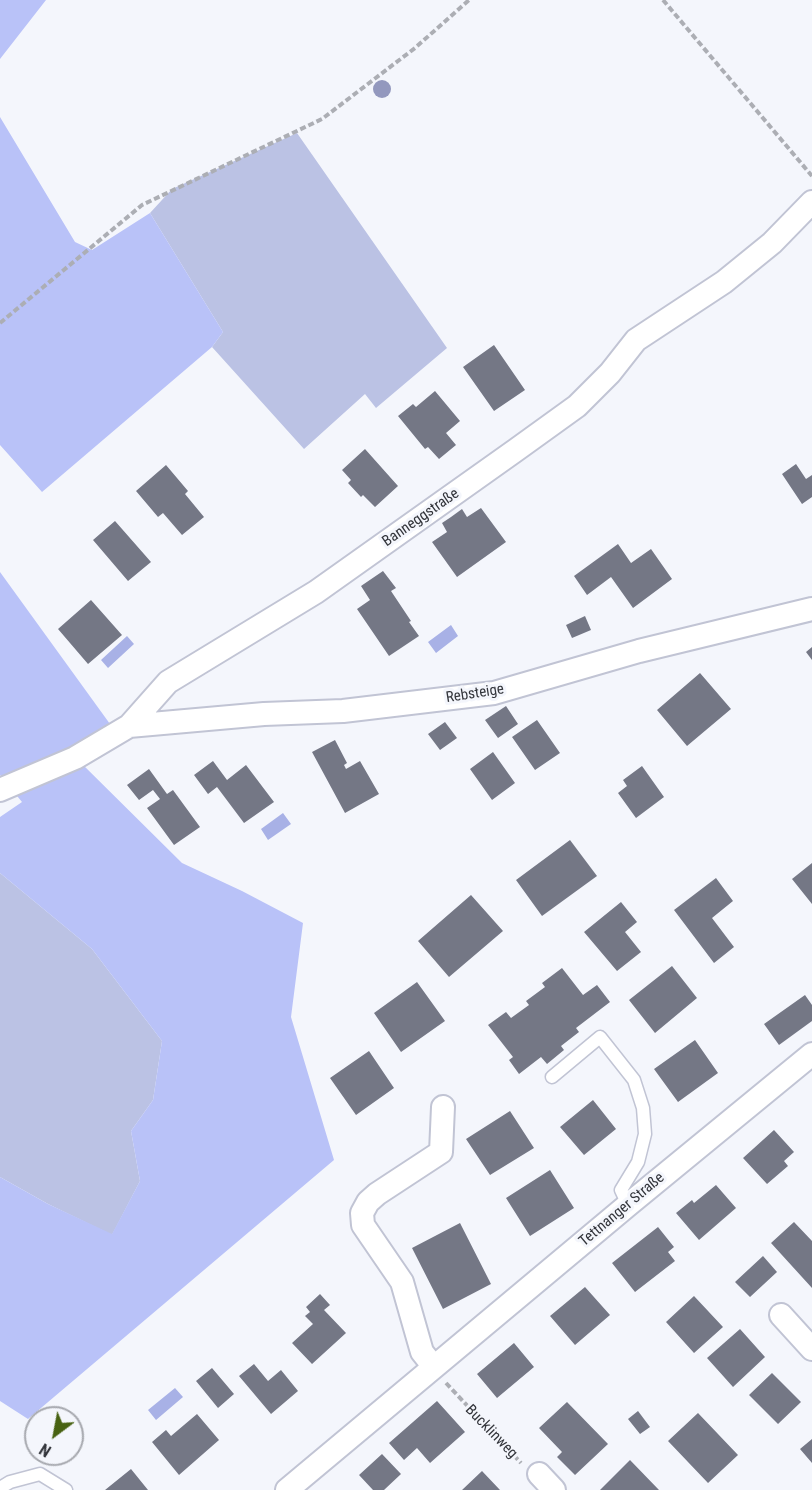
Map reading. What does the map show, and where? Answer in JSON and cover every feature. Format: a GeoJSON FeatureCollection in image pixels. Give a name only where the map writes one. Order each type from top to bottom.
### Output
{"type":"FeatureCollection","features":[{"type":"Feature","properties":{"kind":"street","name":"Banneggstraße"},"geometry":{"type":"LineString","coordinates":[[0,790],[75,758],[129,726],[168,682],[316,592],[577,406],[610,373],[636,340],[724,282],[772,243],[812,202]]}},
{"type":"Feature","properties":{"kind":"street","name":"Rebsteige"},"geometry":{"type":"LineString","coordinates":[[129,726],[264,714],[343,711],[494,693],[639,651],[812,609]]}},
{"type":"Feature","properties":{"kind":"street","name":"Tettnanger Straße"},"geometry":{"type":"LineString","coordinates":[[287,1490],[812,1054]]}},
{"type":"Feature","properties":{"kind":"street"},"geometry":{"type":"LineString","coordinates":[[434,1367],[422,1352],[402,1282],[363,1225],[362,1213],[368,1202],[377,1194],[441,1152],[442,1107]]}},
{"type":"Feature","properties":{"kind":"street"},"geometry":{"type":"LineString","coordinates":[[781,1315],[812,1348]]}},
{"type":"Feature","properties":{"kind":"lane"},"geometry":{"type":"LineString","coordinates":[[552,1077],[600,1037],[634,1080],[643,1108],[645,1134],[638,1162],[621,1190],[628,1205]]}},
{"type":"Feature","properties":{"kind":"lane"},"geometry":{"type":"LineString","coordinates":[[0,1488],[10,1482],[40,1474],[66,1490]]}},
{"type":"Feature","properties":{"kind":"path"},"geometry":{"type":"LineString","coordinates":[[0,323],[142,205],[322,119],[415,48],[469,0]]}},
{"type":"Feature","properties":{"kind":"path"},"geometry":{"type":"LineString","coordinates":[[663,0],[812,176]]}},
{"type":"Feature","properties":{"kind":"path","name":"Bucklinweg"},"geometry":{"type":"LineString","coordinates":[[434,1367],[455,1393],[528,1470],[546,1482]]}},
{"type":"Feature","properties":{"kind":"shaded area"},"geometry":{"type":"Polygon","coordinates":[[[0,0],[46,0],[0,59],[0,0]]]}},
{"type":"Feature","properties":{"kind":"shaded area"},"geometry":{"type":"Polygon","coordinates":[[[0,117],[75,242],[92,250],[150,213],[223,332],[212,347],[42,492],[0,445],[0,117]]]}},
{"type":"Feature","properties":{"kind":"shaded area"},"geometry":{"type":"Polygon","coordinates":[[[297,133],[447,348],[376,408],[365,394],[304,449],[212,347],[223,332],[150,213],[172,189],[297,133]]]}},
{"type":"Feature","properties":{"kind":"shaded area"},"geometry":{"type":"Polygon","coordinates":[[[0,572],[110,724],[76,758],[182,863],[303,923],[291,1017],[334,1160],[43,1406],[24,1406],[24,1416],[0,1401],[0,1177],[48,1204],[112,1234],[140,1181],[131,1131],[153,1100],[162,1041],[92,949],[0,873],[0,817],[22,802],[0,775],[0,572]]]}},
{"type":"Feature","properties":{"kind":"shaded area"},"geometry":{"type":"Polygon","coordinates":[[[451,625],[458,636],[436,653],[428,642],[451,625]]]}},
{"type":"Feature","properties":{"kind":"shaded area"},"geometry":{"type":"Polygon","coordinates":[[[127,636],[134,644],[108,668],[101,660],[127,636]]]}},
{"type":"Feature","properties":{"kind":"shaded area"},"geometry":{"type":"Polygon","coordinates":[[[283,813],[291,824],[268,840],[261,829],[283,813]]]}},
{"type":"Feature","properties":{"kind":"shaded area"},"geometry":{"type":"Polygon","coordinates":[[[0,873],[92,949],[162,1041],[153,1100],[131,1131],[140,1181],[112,1235],[48,1204],[0,1177],[0,873]]]}},
{"type":"Feature","properties":{"kind":"shaded area"},"geometry":{"type":"Polygon","coordinates":[[[175,1388],[183,1397],[156,1420],[148,1410],[175,1388]]]}},
{"type":"Feature","properties":{"kind":"building"},"geometry":{"type":"Polygon","coordinates":[[[494,345],[525,390],[494,411],[463,367],[494,345]]]}},
{"type":"Feature","properties":{"kind":"building"},"geometry":{"type":"Polygon","coordinates":[[[435,391],[460,421],[446,433],[456,445],[439,459],[428,447],[425,449],[398,416],[413,404],[416,407],[435,391]]]}},
{"type":"Feature","properties":{"kind":"building"},"geometry":{"type":"Polygon","coordinates":[[[365,449],[398,486],[375,507],[363,495],[361,497],[348,483],[351,480],[342,470],[365,449]]]}},
{"type":"Feature","properties":{"kind":"building"},"geometry":{"type":"Polygon","coordinates":[[[796,464],[806,479],[812,475],[812,497],[802,504],[782,474],[796,464]]]}},
{"type":"Feature","properties":{"kind":"building"},"geometry":{"type":"Polygon","coordinates":[[[166,465],[188,491],[185,494],[204,517],[182,535],[163,513],[158,517],[136,491],[166,465]]]}},
{"type":"Feature","properties":{"kind":"building"},"geometry":{"type":"Polygon","coordinates":[[[481,508],[506,542],[457,577],[432,542],[447,532],[442,523],[462,509],[467,517],[481,508]]]}},
{"type":"Feature","properties":{"kind":"building"},"geometry":{"type":"Polygon","coordinates":[[[115,521],[151,562],[128,581],[93,540],[115,521]]]}},
{"type":"Feature","properties":{"kind":"building"},"geometry":{"type":"Polygon","coordinates":[[[618,544],[631,563],[651,549],[672,579],[633,608],[611,577],[587,595],[574,576],[618,544]]]}},
{"type":"Feature","properties":{"kind":"building"},"geometry":{"type":"Polygon","coordinates":[[[383,571],[396,588],[391,591],[419,636],[389,656],[357,609],[370,600],[361,586],[383,571]]]}},
{"type":"Feature","properties":{"kind":"building"},"geometry":{"type":"Polygon","coordinates":[[[91,600],[122,635],[88,664],[58,629],[91,600]]]}},
{"type":"Feature","properties":{"kind":"building"},"geometry":{"type":"Polygon","coordinates":[[[585,616],[591,630],[572,638],[566,625],[585,616]]]}},
{"type":"Feature","properties":{"kind":"building"},"geometry":{"type":"Polygon","coordinates":[[[812,647],[812,660],[806,652],[812,647]]]}},
{"type":"Feature","properties":{"kind":"building"},"geometry":{"type":"Polygon","coordinates":[[[700,673],[731,709],[687,746],[657,710],[700,673]]]}},
{"type":"Feature","properties":{"kind":"building"},"geometry":{"type":"Polygon","coordinates":[[[506,706],[518,724],[498,738],[485,720],[506,706]]]}},
{"type":"Feature","properties":{"kind":"building"},"geometry":{"type":"Polygon","coordinates":[[[537,720],[560,753],[535,770],[512,737],[537,720]]]}},
{"type":"Feature","properties":{"kind":"building"},"geometry":{"type":"Polygon","coordinates":[[[445,722],[457,738],[440,750],[428,734],[445,722]]]}},
{"type":"Feature","properties":{"kind":"building"},"geometry":{"type":"Polygon","coordinates":[[[335,740],[347,763],[344,765],[346,769],[360,761],[379,794],[345,813],[312,752],[335,740]]]}},
{"type":"Feature","properties":{"kind":"building"},"geometry":{"type":"Polygon","coordinates":[[[493,752],[515,783],[492,800],[470,769],[493,752]]]}},
{"type":"Feature","properties":{"kind":"building"},"geometry":{"type":"Polygon","coordinates":[[[213,761],[227,780],[246,765],[274,802],[244,823],[217,787],[208,794],[194,775],[213,761]]]}},
{"type":"Feature","properties":{"kind":"building"},"geometry":{"type":"Polygon","coordinates":[[[642,766],[664,797],[636,818],[618,793],[627,786],[623,780],[642,766]]]}},
{"type":"Feature","properties":{"kind":"building"},"geometry":{"type":"Polygon","coordinates":[[[149,769],[167,794],[173,790],[200,827],[174,845],[147,808],[160,799],[153,790],[139,800],[127,785],[149,769]]]}},
{"type":"Feature","properties":{"kind":"building"},"geometry":{"type":"Polygon","coordinates":[[[570,840],[597,876],[542,916],[516,880],[570,840]]]}},
{"type":"Feature","properties":{"kind":"building"},"geometry":{"type":"Polygon","coordinates":[[[812,863],[812,904],[792,879],[812,863]]]}},
{"type":"Feature","properties":{"kind":"building"},"geometry":{"type":"Polygon","coordinates":[[[716,878],[733,901],[712,918],[734,947],[714,963],[674,910],[716,878]]]}},
{"type":"Feature","properties":{"kind":"building"},"geometry":{"type":"Polygon","coordinates":[[[471,895],[503,931],[449,977],[418,941],[471,895]]]}},
{"type":"Feature","properties":{"kind":"building"},"geometry":{"type":"Polygon","coordinates":[[[621,902],[637,922],[625,932],[641,952],[617,971],[584,932],[621,902]]]}},
{"type":"Feature","properties":{"kind":"building"},"geometry":{"type":"Polygon","coordinates":[[[672,966],[697,998],[655,1033],[629,1000],[672,966]]]}},
{"type":"Feature","properties":{"kind":"building"},"geometry":{"type":"Polygon","coordinates":[[[562,968],[583,995],[597,985],[610,1002],[576,1028],[579,1032],[561,1046],[564,1050],[547,1064],[541,1057],[519,1074],[509,1060],[513,1057],[488,1025],[506,1012],[511,1018],[529,1005],[526,1001],[545,987],[542,983],[562,968]]]}},
{"type":"Feature","properties":{"kind":"building"},"geometry":{"type":"Polygon","coordinates":[[[417,982],[445,1021],[401,1052],[374,1013],[417,982]]]}},
{"type":"Feature","properties":{"kind":"building"},"geometry":{"type":"Polygon","coordinates":[[[805,995],[812,1005],[812,1021],[779,1045],[764,1024],[805,995]]]}},
{"type":"Feature","properties":{"kind":"building"},"geometry":{"type":"Polygon","coordinates":[[[695,1040],[718,1073],[678,1102],[654,1069],[695,1040]]]}},
{"type":"Feature","properties":{"kind":"building"},"geometry":{"type":"Polygon","coordinates":[[[369,1051],[394,1088],[356,1115],[330,1078],[369,1051]]]}},
{"type":"Feature","properties":{"kind":"building"},"geometry":{"type":"Polygon","coordinates":[[[593,1100],[616,1129],[584,1155],[560,1127],[593,1100]]]}},
{"type":"Feature","properties":{"kind":"building"},"geometry":{"type":"Polygon","coordinates":[[[510,1111],[534,1148],[490,1175],[466,1139],[510,1111]]]}},
{"type":"Feature","properties":{"kind":"building"},"geometry":{"type":"Polygon","coordinates":[[[774,1130],[794,1152],[784,1161],[788,1166],[767,1184],[743,1158],[774,1130]]]}},
{"type":"Feature","properties":{"kind":"building"},"geometry":{"type":"Polygon","coordinates":[[[550,1170],[574,1208],[530,1236],[506,1198],[550,1170]]]}},
{"type":"Feature","properties":{"kind":"building"},"geometry":{"type":"Polygon","coordinates":[[[716,1185],[736,1208],[699,1240],[676,1213],[692,1200],[694,1203],[716,1185]]]}},
{"type":"Feature","properties":{"kind":"building"},"geometry":{"type":"Polygon","coordinates":[[[794,1222],[812,1241],[812,1288],[771,1243],[794,1222]]]}},
{"type":"Feature","properties":{"kind":"building"},"geometry":{"type":"Polygon","coordinates":[[[460,1223],[491,1284],[443,1309],[412,1248],[460,1223]]]}},
{"type":"Feature","properties":{"kind":"building"},"geometry":{"type":"Polygon","coordinates":[[[658,1227],[674,1247],[668,1252],[675,1261],[635,1292],[612,1263],[658,1227]]]}},
{"type":"Feature","properties":{"kind":"building"},"geometry":{"type":"Polygon","coordinates":[[[763,1256],[777,1272],[750,1297],[735,1282],[763,1256]]]}},
{"type":"Feature","properties":{"kind":"building"},"geometry":{"type":"Polygon","coordinates":[[[585,1287],[610,1315],[575,1345],[550,1316],[585,1287]]]}},
{"type":"Feature","properties":{"kind":"building"},"geometry":{"type":"Polygon","coordinates":[[[320,1294],[330,1305],[324,1310],[346,1333],[312,1364],[292,1343],[313,1324],[305,1316],[310,1312],[306,1307],[320,1294]]]}},
{"type":"Feature","properties":{"kind":"building"},"geometry":{"type":"Polygon","coordinates":[[[694,1296],[723,1327],[694,1353],[666,1322],[694,1296]]]}},
{"type":"Feature","properties":{"kind":"building"},"geometry":{"type":"Polygon","coordinates":[[[740,1329],[765,1357],[733,1387],[707,1358],[740,1329]]]}},
{"type":"Feature","properties":{"kind":"building"},"geometry":{"type":"Polygon","coordinates":[[[514,1343],[534,1367],[497,1398],[477,1374],[514,1343]]]}},
{"type":"Feature","properties":{"kind":"building"},"geometry":{"type":"Polygon","coordinates":[[[254,1364],[268,1381],[281,1370],[298,1391],[271,1414],[239,1376],[254,1364]]]}},
{"type":"Feature","properties":{"kind":"building"},"geometry":{"type":"Polygon","coordinates":[[[212,1368],[234,1394],[218,1408],[196,1381],[212,1368]]]}},
{"type":"Feature","properties":{"kind":"building"},"geometry":{"type":"Polygon","coordinates":[[[772,1373],[801,1402],[778,1424],[749,1395],[772,1373]]]}},
{"type":"Feature","properties":{"kind":"building"},"geometry":{"type":"Polygon","coordinates":[[[437,1401],[465,1432],[430,1463],[417,1448],[404,1460],[389,1443],[437,1401]]]}},
{"type":"Feature","properties":{"kind":"building"},"geometry":{"type":"Polygon","coordinates":[[[567,1402],[608,1444],[575,1475],[557,1457],[562,1452],[539,1428],[567,1402]]]}},
{"type":"Feature","properties":{"kind":"building"},"geometry":{"type":"Polygon","coordinates":[[[638,1411],[650,1427],[640,1434],[628,1419],[638,1411]]]}},
{"type":"Feature","properties":{"kind":"building"},"geometry":{"type":"Polygon","coordinates":[[[698,1413],[738,1455],[708,1483],[668,1441],[698,1413]]]}},
{"type":"Feature","properties":{"kind":"building"},"geometry":{"type":"Polygon","coordinates":[[[197,1414],[219,1440],[179,1475],[152,1442],[166,1430],[171,1436],[197,1414]]]}},
{"type":"Feature","properties":{"kind":"building"},"geometry":{"type":"Polygon","coordinates":[[[812,1439],[812,1463],[800,1449],[812,1439]]]}},
{"type":"Feature","properties":{"kind":"building"},"geometry":{"type":"Polygon","coordinates":[[[382,1454],[401,1474],[384,1490],[373,1490],[359,1475],[382,1454]]]}},
{"type":"Feature","properties":{"kind":"building"},"geometry":{"type":"Polygon","coordinates":[[[630,1460],[659,1490],[600,1490],[630,1460]]]}},
{"type":"Feature","properties":{"kind":"building"},"geometry":{"type":"Polygon","coordinates":[[[131,1469],[148,1490],[105,1490],[131,1469]]]}},
{"type":"Feature","properties":{"kind":"building"},"geometry":{"type":"Polygon","coordinates":[[[482,1471],[500,1490],[462,1490],[482,1471]]]}}]}
